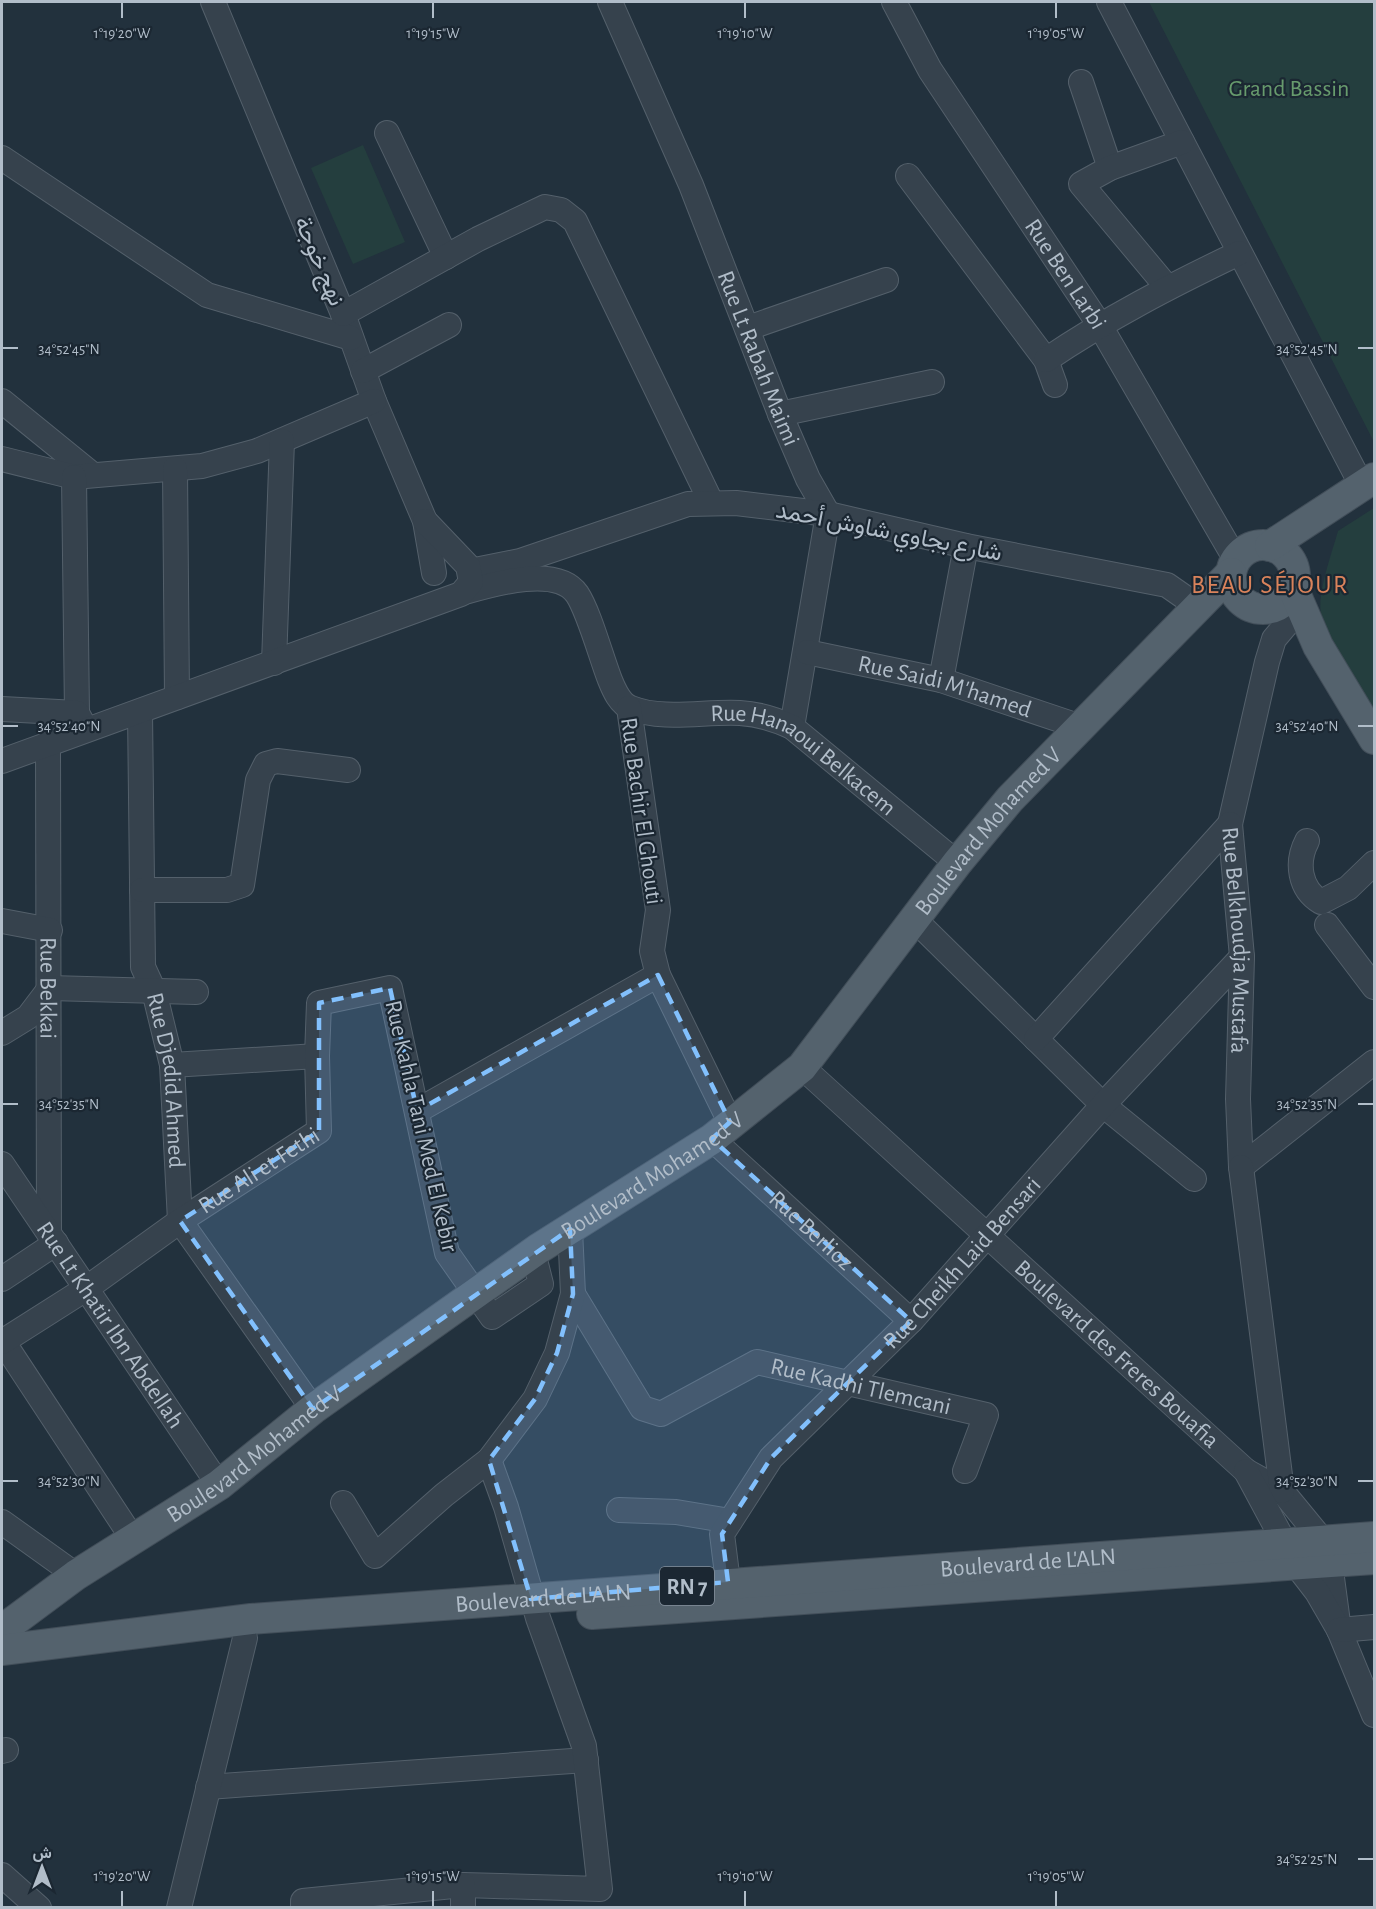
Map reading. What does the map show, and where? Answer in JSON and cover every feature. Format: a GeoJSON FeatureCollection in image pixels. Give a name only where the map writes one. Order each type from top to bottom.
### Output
{"type":"FeatureCollection","features":[{"type":"Feature","properties":{"kind":"main road"},"geometry":{"type":"LineString","coordinates":[[1200,608],[1249,562],[1318,512],[1368,482]]}},
{"type":"Feature","properties":{"kind":"main road"},"geometry":{"type":"LineString","coordinates":[[1249,562],[1295,572],[1287,604]]}},
{"type":"Feature","properties":{"kind":"main road"},"geometry":{"type":"LineString","coordinates":[[1249,562],[1256,608],[1287,604]]}},
{"type":"Feature","properties":{"kind":"main road"},"geometry":{"type":"LineString","coordinates":[[1287,604],[1318,646],[1374,739]]}},
{"type":"Feature","properties":{"kind":"main road","name":"Boulevard Mohamed V"},"geometry":{"type":"LineString","coordinates":[[2,1630],[76,1575],[219,1485],[313,1409],[533,1252],[721,1131],[802,1067],[957,863],[1010,799],[1200,608]]}},
{"type":"Feature","properties":{"kind":"main road","name":"Boulevard de L'ALN"},"geometry":{"type":"LineString","coordinates":[[2,1650],[251,1619],[534,1608],[1291,1555],[1327,1552],[1374,1537]]}},
{"type":"Feature","properties":{"kind":"main road","name":"Boulevard de L'ALN"},"geometry":{"type":"LineString","coordinates":[[1327,1552],[1374,1559]]}},
{"type":"Feature","properties":{"kind":"main road","name":"Boulevard de L'ALN"},"geometry":{"type":"LineString","coordinates":[[2,1670],[62,1658],[534,1608],[728,1582],[1291,1555]]}},
{"type":"Feature","properties":{"kind":"street","name":"نهج خوجة"},"geometry":{"type":"LineString","coordinates":[[213,2],[343,314],[374,401],[426,521],[464,580]]}},
{"type":"Feature","properties":{"kind":"street","name":"Rue Ben Larbi"},"geometry":{"type":"LineString","coordinates":[[894,2],[930,70],[1099,324],[1249,562]]}},
{"type":"Feature","properties":{"kind":"street"},"geometry":{"type":"LineString","coordinates":[[1109,2],[1239,253],[1368,482]]}},
{"type":"Feature","properties":{"kind":"street","name":"Rue Lt Rabah Maimi"},"geometry":{"type":"LineString","coordinates":[[614,13],[691,184],[780,414],[808,479],[828,514]]}},
{"type":"Feature","properties":{"kind":"street"},"geometry":{"type":"LineString","coordinates":[[1082,82],[1110,168]]}},
{"type":"Feature","properties":{"kind":"street"},"geometry":{"type":"LineString","coordinates":[[387,133],[446,257]]}},
{"type":"Feature","properties":{"kind":"street"},"geometry":{"type":"LineString","coordinates":[[1167,287],[1081,184],[1110,168],[1182,142]]}},
{"type":"Feature","properties":{"kind":"street"},"geometry":{"type":"LineString","coordinates":[[2,158],[207,296],[351,338]]}},
{"type":"Feature","properties":{"kind":"street"},"geometry":{"type":"LineString","coordinates":[[908,176],[1046,360],[1055,385]]}},
{"type":"Feature","properties":{"kind":"street"},"geometry":{"type":"LineString","coordinates":[[343,314],[446,257],[545,207],[561,210],[575,221],[711,502]]}},
{"type":"Feature","properties":{"kind":"street"},"geometry":{"type":"LineString","coordinates":[[1046,360],[1099,324],[1167,287],[1239,253]]}},
{"type":"Feature","properties":{"kind":"street"},"geometry":{"type":"LineString","coordinates":[[748,328],[886,280]]}},
{"type":"Feature","properties":{"kind":"street"},"geometry":{"type":"LineString","coordinates":[[363,371],[449,325]]}},
{"type":"Feature","properties":{"kind":"street"},"geometry":{"type":"LineString","coordinates":[[780,414],[932,382]]}},
{"type":"Feature","properties":{"kind":"street"},"geometry":{"type":"LineString","coordinates":[[2,401],[83,476],[82,722]]}},
{"type":"Feature","properties":{"kind":"street"},"geometry":{"type":"LineString","coordinates":[[2,459],[83,476],[202,466],[282,441],[374,401]]}},
{"type":"Feature","properties":{"kind":"street"},"geometry":{"type":"LineString","coordinates":[[274,663],[282,441]]}},
{"type":"Feature","properties":{"kind":"street"},"geometry":{"type":"LineString","coordinates":[[175,469],[177,697]]}},
{"type":"Feature","properties":{"kind":"street","name":"شارع بجاوي شاوش أحمد"},"geometry":{"type":"LineString","coordinates":[[464,580],[680,506],[711,502],[828,514],[966,546],[1167,585],[1200,608]]}},
{"type":"Feature","properties":{"kind":"street"},"geometry":{"type":"LineString","coordinates":[[792,727],[807,652],[828,514]]}},
{"type":"Feature","properties":{"kind":"street","name":"نهج خوجة"},"geometry":{"type":"LineString","coordinates":[[426,521],[434,577]]}},
{"type":"Feature","properties":{"kind":"street"},"geometry":{"type":"LineString","coordinates":[[941,680],[966,546]]}},
{"type":"Feature","properties":{"kind":"street"},"geometry":{"type":"LineString","coordinates":[[393,620],[434,577],[438,566],[446,560],[464,580]]}},
{"type":"Feature","properties":{"kind":"street"},"geometry":{"type":"LineString","coordinates":[[434,577],[440,591],[464,580]]}},
{"type":"Feature","properties":{"kind":"street","name":"Rue Bachir El Ghouti"},"geometry":{"type":"LineString","coordinates":[[464,580],[498,583],[539,579],[562,582],[578,595],[614,689],[622,703],[629,708],[658,910],[652,951],[658,975],[721,1131]]}},
{"type":"Feature","properties":{"kind":"street"},"geometry":{"type":"LineString","coordinates":[[2,709],[82,722],[140,712],[393,620],[464,580]]}},
{"type":"Feature","properties":{"kind":"street"},"geometry":{"type":"LineString","coordinates":[[1230,824],[1267,662],[1287,604]]}},
{"type":"Feature","properties":{"kind":"street","name":"Rue Saidi M'hamed"},"geometry":{"type":"LineString","coordinates":[[807,652],[941,680],[1081,727]]}},
{"type":"Feature","properties":{"kind":"street","name":"Rue Hanaoui Belkacem"},"geometry":{"type":"LineString","coordinates":[[629,708],[645,712],[677,714],[749,714],[775,719],[792,727],[957,863]]}},
{"type":"Feature","properties":{"kind":"street","name":"Rue Djedid Ahmed"},"geometry":{"type":"LineString","coordinates":[[140,712],[142,967],[154,991],[172,1065],[180,1221]]}},
{"type":"Feature","properties":{"kind":"street"},"geometry":{"type":"LineString","coordinates":[[2,761],[48,744],[82,722]]}},
{"type":"Feature","properties":{"kind":"street","name":"Rue Bekkai"},"geometry":{"type":"LineString","coordinates":[[48,744],[52,1238]]}},
{"type":"Feature","properties":{"kind":"street"},"geometry":{"type":"LineString","coordinates":[[142,890],[227,890],[242,885],[258,780],[266,764],[277,761],[348,770]]}},
{"type":"Feature","properties":{"kind":"street","name":"Rue Belkhoudja Mustafa"},"geometry":{"type":"LineString","coordinates":[[1230,824],[1242,957],[1238,1099],[1241,1167],[1282,1491]]}},
{"type":"Feature","properties":{"kind":"street","name":"Rue Belkhoudja Mustafa"},"geometry":{"type":"LineString","coordinates":[[1036,1039],[1230,824]]}},
{"type":"Feature","properties":{"kind":"street"},"geometry":{"type":"LineString","coordinates":[[1307,841],[1301,852],[1300,871],[1305,886],[1321,902],[1329,900],[1348,888],[1374,862]]}},
{"type":"Feature","properties":{"kind":"street"},"geometry":{"type":"LineString","coordinates":[[914,919],[1103,1105],[1194,1179]]}},
{"type":"Feature","properties":{"kind":"street"},"geometry":{"type":"LineString","coordinates":[[2,921],[50,930]]}},
{"type":"Feature","properties":{"kind":"street"},"geometry":{"type":"LineString","coordinates":[[1327,925],[1374,987]]}},
{"type":"Feature","properties":{"kind":"street","name":"Rue Cheikh Laid Bensari"},"geometry":{"type":"LineString","coordinates":[[728,1582],[722,1534],[771,1458],[911,1321],[1103,1105],[1242,957]]}},
{"type":"Feature","properties":{"kind":"street"},"geometry":{"type":"LineString","coordinates":[[417,1111],[658,975]]}},
{"type":"Feature","properties":{"kind":"street"},"geometry":{"type":"LineString","coordinates":[[2,1033],[28,1017],[50,988],[196,992]]}},
{"type":"Feature","properties":{"kind":"street","name":"Rue Kahla Tani Med El Kebir"},"geometry":{"type":"LineString","coordinates":[[319,1003],[390,988],[447,1253],[476,1293]]}},
{"type":"Feature","properties":{"kind":"street","name":"Rue Ali et Fethi"},"geometry":{"type":"LineString","coordinates":[[180,1221],[319,1131],[317,1056],[319,1003]]}},
{"type":"Feature","properties":{"kind":"street"},"geometry":{"type":"LineString","coordinates":[[172,1065],[317,1056]]}},
{"type":"Feature","properties":{"kind":"street"},"geometry":{"type":"LineString","coordinates":[[1241,1167],[1374,1062]]}},
{"type":"Feature","properties":{"kind":"street","name":"Boulevard des Freres Bouafia"},"geometry":{"type":"LineString","coordinates":[[802,1067],[1246,1470]]}},
{"type":"Feature","properties":{"kind":"street","name":"Rue Berlioz"},"geometry":{"type":"LineString","coordinates":[[721,1131],[911,1321]]}},
{"type":"Feature","properties":{"kind":"street","name":"Rue Lt Khatir Ibn Abdellah"},"geometry":{"type":"LineString","coordinates":[[2,1164],[219,1485]]}},
{"type":"Feature","properties":{"kind":"street"},"geometry":{"type":"LineString","coordinates":[[133,1539],[2,1341],[87,1288],[180,1221],[313,1409]]}},
{"type":"Feature","properties":{"kind":"street"},"geometry":{"type":"LineString","coordinates":[[343,1503],[375,1556],[444,1495],[489,1460],[535,1399],[557,1353],[573,1294],[570,1229]]}},
{"type":"Feature","properties":{"kind":"street"},"geometry":{"type":"LineString","coordinates":[[2,1280],[52,1238]]}},
{"type":"Feature","properties":{"kind":"street","name":"Rue Kadhi Tlemcani"},"geometry":{"type":"LineString","coordinates":[[573,1294],[642,1408],[660,1414],[757,1362],[986,1415],[965,1471]]}},
{"type":"Feature","properties":{"kind":"street"},"geometry":{"type":"LineString","coordinates":[[303,1908],[303,1901],[600,1889],[584,1746],[534,1608],[506,1507],[489,1460]]}},
{"type":"Feature","properties":{"kind":"street"},"geometry":{"type":"LineString","coordinates":[[1246,1470],[1282,1491],[1327,1552],[1339,1630]]}},
{"type":"Feature","properties":{"kind":"street"},"geometry":{"type":"LineString","coordinates":[[1246,1470],[1291,1555],[1317,1592],[1339,1630],[1374,1715]]}},
{"type":"Feature","properties":{"kind":"street"},"geometry":{"type":"LineString","coordinates":[[619,1510],[676,1512],[730,1521]]}},
{"type":"Feature","properties":{"kind":"street"},"geometry":{"type":"LineString","coordinates":[[2,1522],[76,1575]]}},
{"type":"Feature","properties":{"kind":"street"},"geometry":{"type":"LineString","coordinates":[[1339,1630],[1374,1627]]}},
{"type":"Feature","properties":{"kind":"street"},"geometry":{"type":"LineString","coordinates":[[186,1906],[208,1787],[245,1638]]}},
{"type":"Feature","properties":{"kind":"street"},"geometry":{"type":"LineString","coordinates":[[208,1787],[586,1760]]}},
{"type":"Feature","properties":{"kind":"street"},"geometry":{"type":"LineString","coordinates":[[2,1875],[39,1908]]}},
{"type":"Feature","properties":{"kind":"highlighted area"},"geometry":{"type":"Polygon","coordinates":[[[658,975],[730,1122],[712,1139],[911,1321],[771,1458],[722,1534],[728,1582],[531,1599],[489,1460],[535,1399],[557,1353],[573,1294],[570,1229],[313,1409],[180,1221],[319,1131],[319,1003],[390,988],[417,1111],[658,975]]]}},
{"type":"Feature","properties":{"kind":"green space","name":"Grand Bassin"},"geometry":{"type":"Polygon","coordinates":[[[1149,2],[1374,2],[1374,442],[1149,2]]]}},
{"type":"Feature","properties":{"kind":"green space"},"geometry":{"type":"Polygon","coordinates":[[[363,145],[405,242],[353,264],[311,168],[363,145]]]}},
{"type":"Feature","properties":{"kind":"green space"},"geometry":{"type":"Polygon","coordinates":[[[1374,508],[1374,708],[1336,651],[1325,627],[1320,605],[1338,531],[1374,508]]]}},
{"type":"Feature","properties":{"kind":"district","name":"BEAU SÉJOUR"},"geometry":{"type":"Point","coordinates":[1270,584]}}]}
